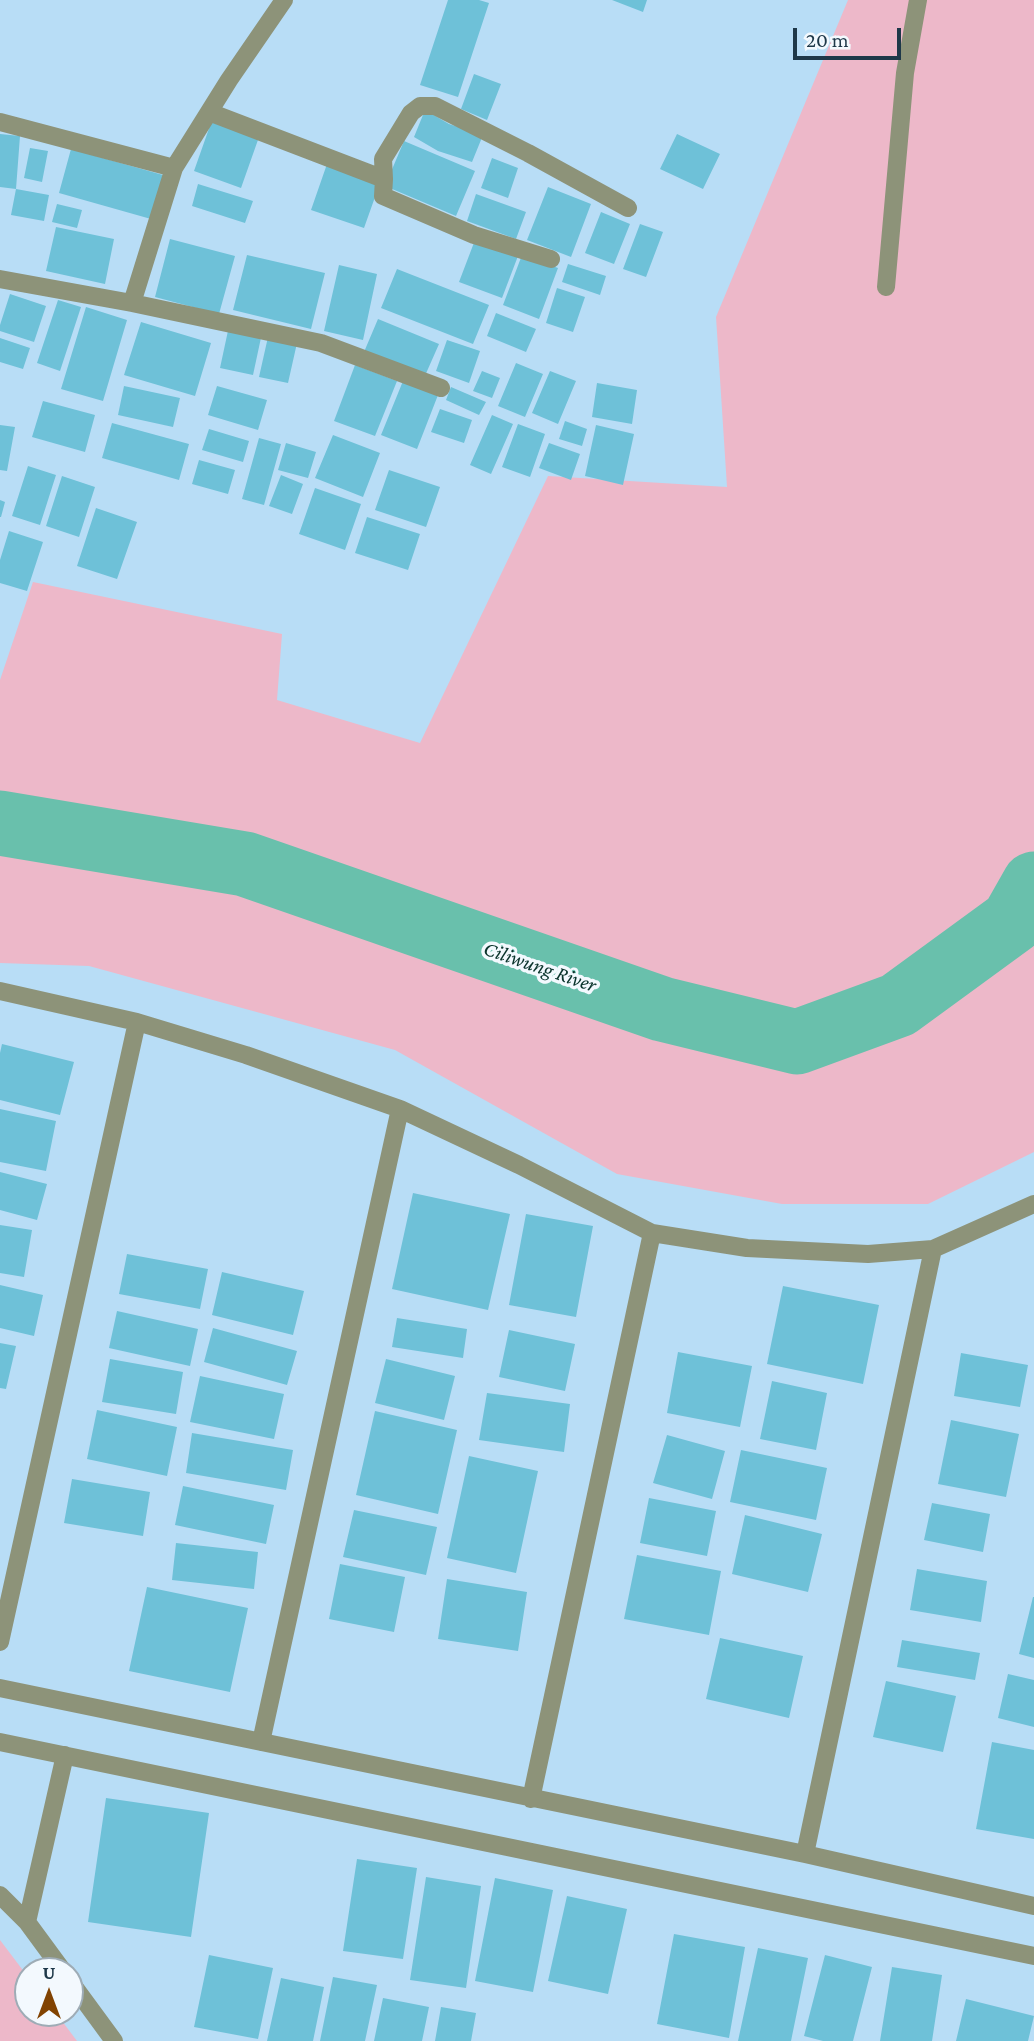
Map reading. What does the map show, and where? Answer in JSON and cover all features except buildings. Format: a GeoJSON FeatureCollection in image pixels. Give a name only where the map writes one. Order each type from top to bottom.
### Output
{"type":"FeatureCollection","features":[{"type":"Feature","properties":{"kind":"street"},"geometry":{"type":"LineString","coordinates":[[132,303],[174,168],[284,0]]}},
{"type":"Feature","properties":{"kind":"street"},"geometry":{"type":"LineString","coordinates":[[886,286],[905,73],[918,0]]}},
{"type":"Feature","properties":{"kind":"street"},"geometry":{"type":"LineString","coordinates":[[551,259],[474,234],[383,197],[383,159],[411,113],[420,106],[435,106],[628,208]]}},
{"type":"Feature","properties":{"kind":"street"},"geometry":{"type":"LineString","coordinates":[[209,112],[384,179]]}},
{"type":"Feature","properties":{"kind":"street"},"geometry":{"type":"LineString","coordinates":[[0,122],[174,168]]}},
{"type":"Feature","properties":{"kind":"street"},"geometry":{"type":"LineString","coordinates":[[0,279],[132,303],[321,343],[441,388]]}},
{"type":"Feature","properties":{"kind":"street"},"geometry":{"type":"LineString","coordinates":[[0,991],[136,1022],[246,1055],[400,1109],[519,1165],[652,1233],[761,1248],[868,1254],[933,1250],[1034,1204]]}},
{"type":"Feature","properties":{"kind":"street"},"geometry":{"type":"LineString","coordinates":[[0,1642],[136,1022]]}},
{"type":"Feature","properties":{"kind":"street"},"geometry":{"type":"LineString","coordinates":[[261,1742],[400,1109]]}},
{"type":"Feature","properties":{"kind":"street"},"geometry":{"type":"LineString","coordinates":[[531,1799],[652,1233]]}},
{"type":"Feature","properties":{"kind":"street"},"geometry":{"type":"LineString","coordinates":[[805,1854],[933,1250]]}},
{"type":"Feature","properties":{"kind":"street"},"geometry":{"type":"LineString","coordinates":[[0,1688],[805,1854],[1034,1906]]}},
{"type":"Feature","properties":{"kind":"street"},"geometry":{"type":"LineString","coordinates":[[0,1742],[1034,1955]]}},
{"type":"Feature","properties":{"kind":"street"},"geometry":{"type":"LineString","coordinates":[[27,1922],[65,1755]]}},
{"type":"Feature","properties":{"kind":"street"},"geometry":{"type":"LineString","coordinates":[[0,1895],[27,1922],[53,1957]]}},
{"type":"Feature","properties":{"kind":"street"},"geometry":{"type":"LineString","coordinates":[[84,2000],[114,2041]]}},
{"type":"Feature","properties":{"kind":"shaded area"},"geometry":{"type":"Polygon","coordinates":[[[848,0],[1034,0],[1034,1152],[928,1204],[782,1204],[617,1174],[395,1050],[89,966],[0,963],[0,680],[33,582],[282,634],[277,700],[420,743],[548,476],[727,487],[716,317],[848,0]]]}},
{"type":"Feature","properties":{"kind":"shaded area"},"geometry":{"type":"Polygon","coordinates":[[[0,1940],[14,1958],[14,2027],[66,2027],[77,2041],[0,2041],[0,1940]]]}},
{"type":"Feature","properties":{"kind":"waterway","name":"Ciliwung River"},"geometry":{"type":"LineString","coordinates":[[0,823],[245,864],[662,1009],[797,1042],[898,1005],[1013,921],[1034,884]]}}]}
